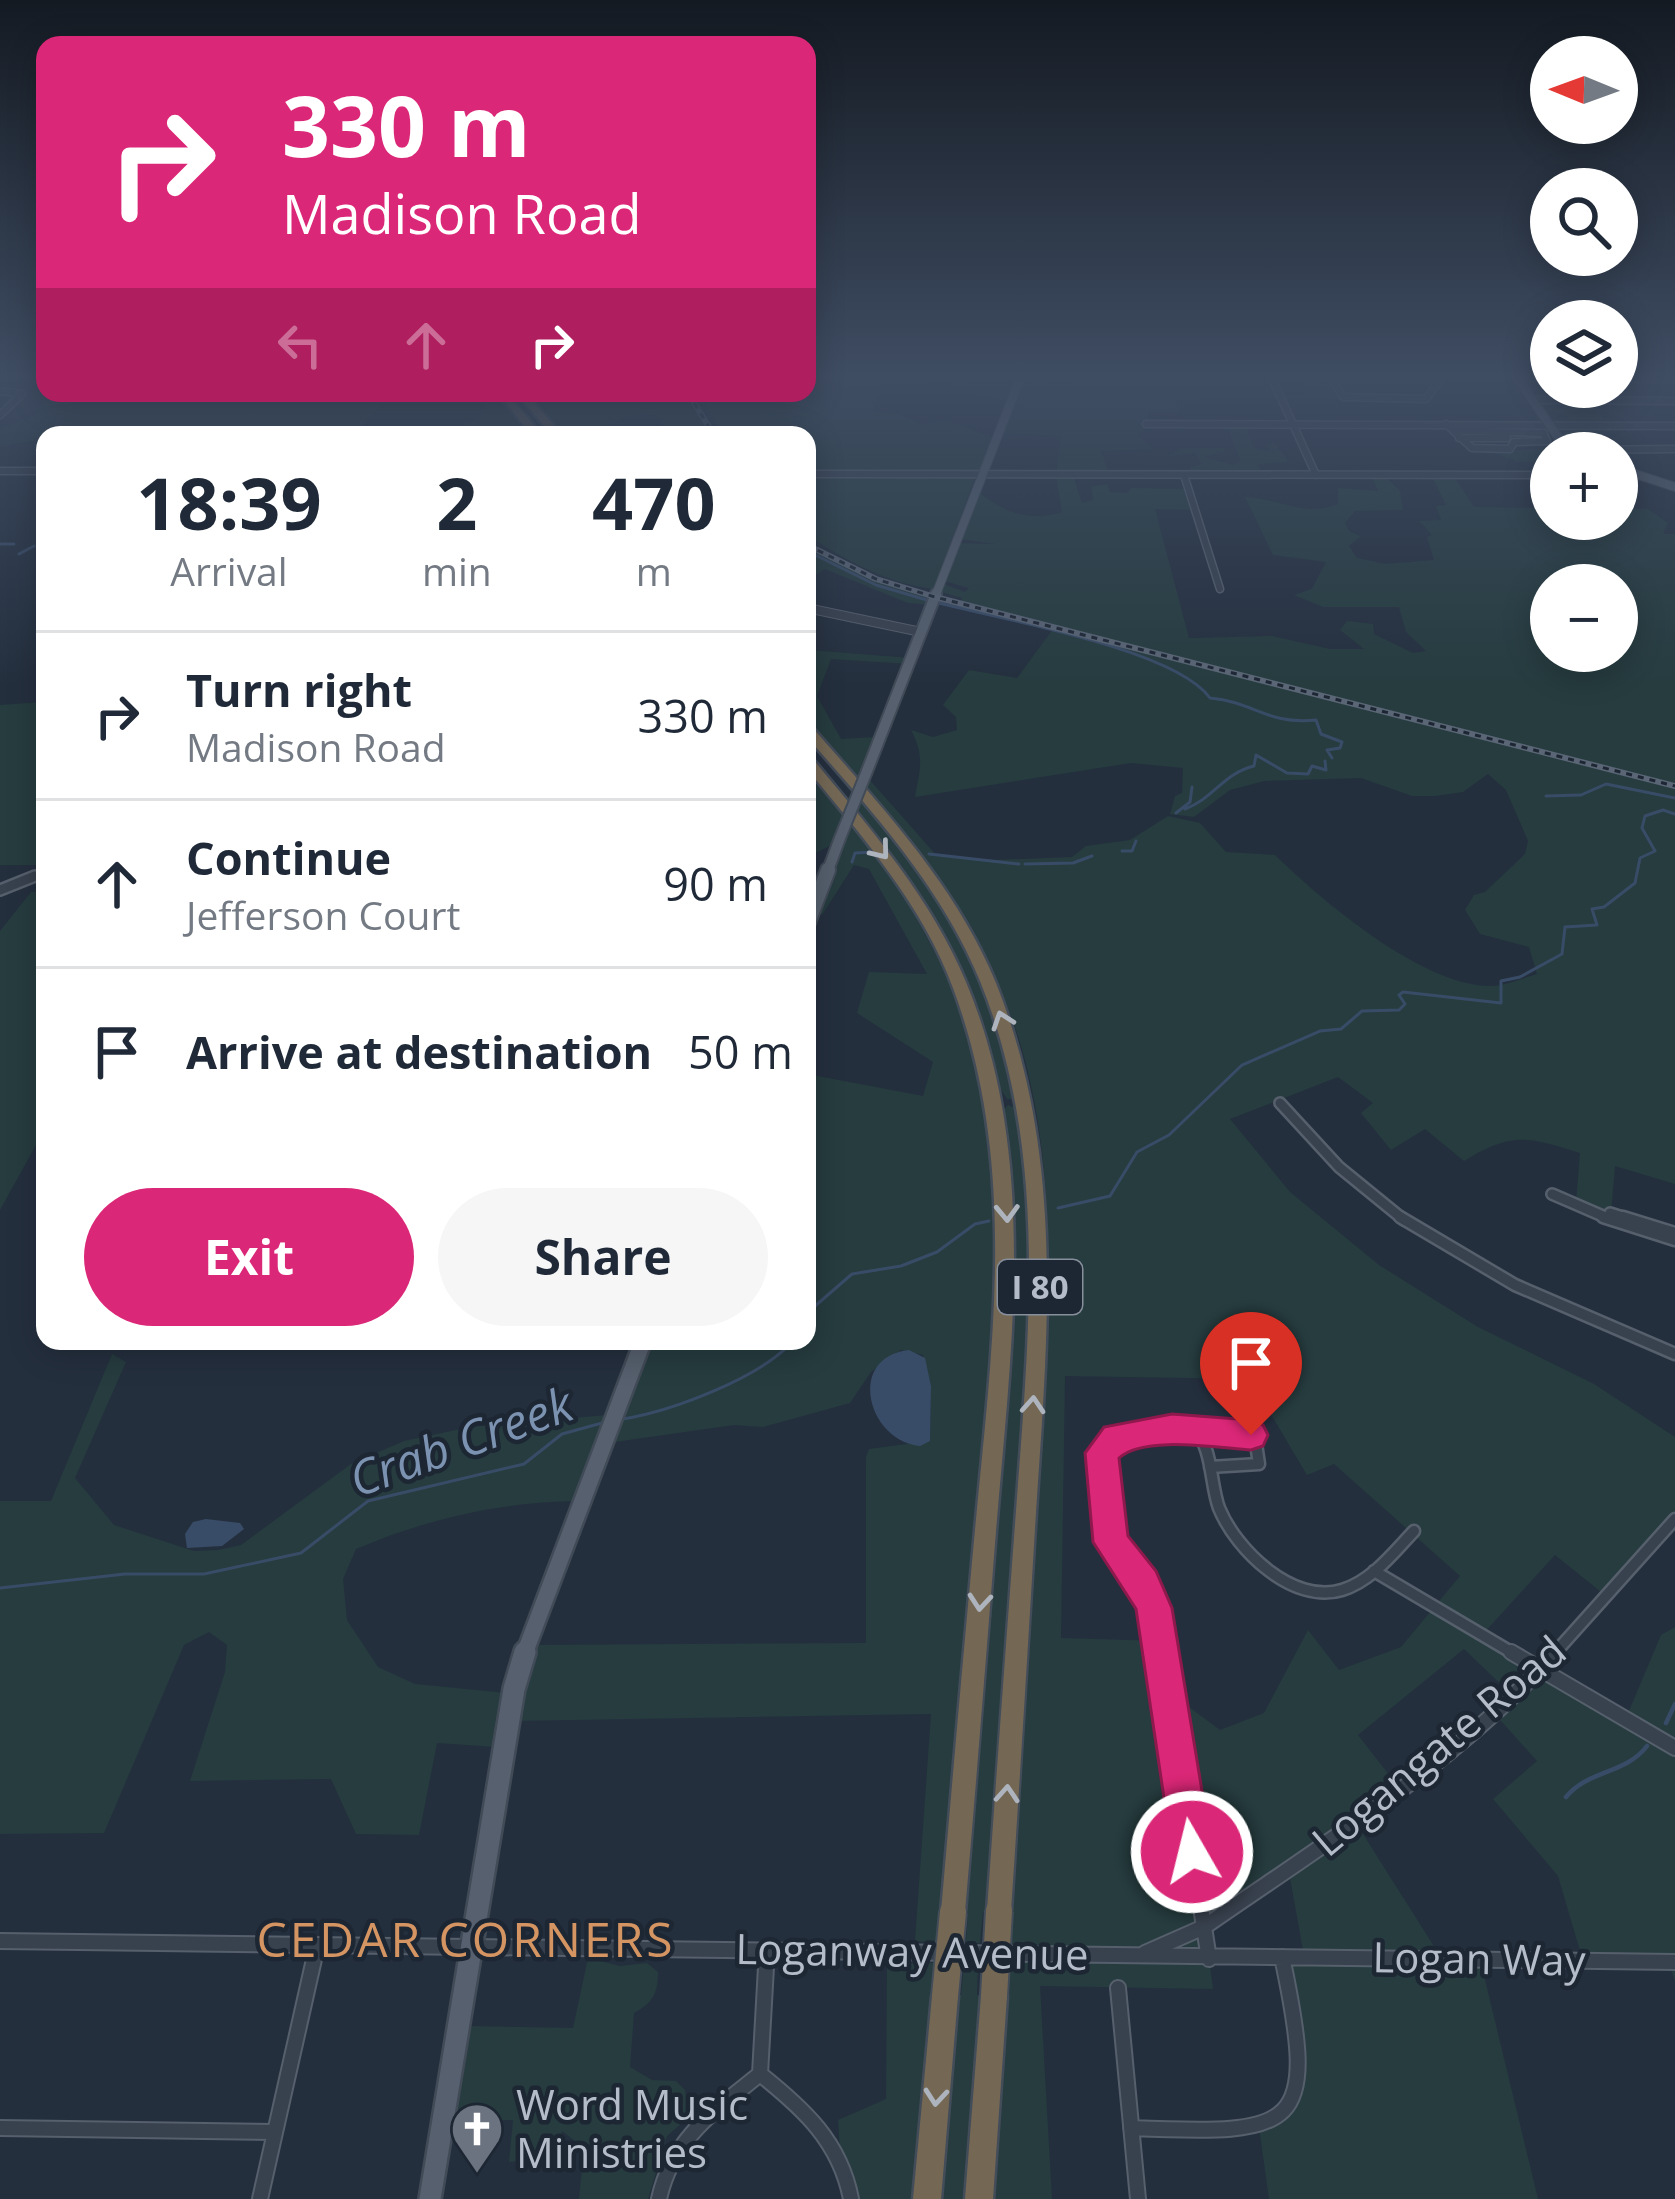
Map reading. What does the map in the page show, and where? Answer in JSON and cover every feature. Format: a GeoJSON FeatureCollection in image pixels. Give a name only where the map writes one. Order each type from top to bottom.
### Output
{"type":"FeatureCollection","features":[{"type":"Feature","properties":{"kind":"highway","name":"I 80"},"geometry":{"type":"LineString","coordinates":[[816,740],[905,845],[954,914],[996,1000],[1026,1104],[1038,1178],[1041,1284],[979,2199]]}},
{"type":"Feature","properties":{"kind":"highway","name":"I 80"},"geometry":{"type":"LineString","coordinates":[[816,772],[902,878],[949,959],[990,1076],[1003,1151],[1007,1271],[927,2199]]}},
{"type":"Feature","properties":{"kind":"main road"},"geometry":{"type":"LineString","coordinates":[[816,901],[981,479]]}},
{"type":"Feature","properties":{"kind":"main road"},"geometry":{"type":"LineString","coordinates":[[430,2199],[514,1689],[536,1615],[640,1350]]}},
{"type":"Feature","properties":{"kind":"street"},"geometry":{"type":"LineString","coordinates":[[1185,479],[1220,589]]}},
{"type":"Feature","properties":{"kind":"street"},"geometry":{"type":"LineString","coordinates":[[816,610],[921,632]]}},
{"type":"Feature","properties":{"kind":"street"},"geometry":{"type":"LineString","coordinates":[[0,890],[34,876]]}},
{"type":"Feature","properties":{"kind":"street"},"geometry":{"type":"LineString","coordinates":[[1280,1103],[1348,1178],[1433,1242],[1494,1276],[1675,1354]]}},
{"type":"Feature","properties":{"kind":"street"},"geometry":{"type":"LineString","coordinates":[[1552,1194],[1675,1236]]}},
{"type":"Feature","properties":{"kind":"street"},"geometry":{"type":"LineString","coordinates":[[1209,1959],[1154,1608],[1144,1584],[1111,1542],[1101,1460],[1103,1448],[1116,1438],[1191,1430],[1256,1437],[1258,1464],[1210,1467]]}},
{"type":"Feature","properties":{"kind":"street"},"geometry":{"type":"LineString","coordinates":[[1191,1430],[1203,1438],[1217,1499],[1234,1535],[1287,1580],[1312,1591],[1331,1592],[1374,1571],[1414,1531]]}},
{"type":"Feature","properties":{"kind":"street","name":"Logangate Road"},"geometry":{"type":"LineString","coordinates":[[1140,1956],[1204,1927],[1377,1807],[1541,1670],[1675,1519]]}},
{"type":"Feature","properties":{"kind":"street"},"geometry":{"type":"LineString","coordinates":[[1374,1571],[1675,1748]]}},
{"type":"Feature","properties":{"kind":"street","name":"Loganway Avenue"},"geometry":{"type":"LineString","coordinates":[[0,1940],[1282,1957]]}},
{"type":"Feature","properties":{"kind":"street"},"geometry":{"type":"LineString","coordinates":[[260,2199],[316,1946]]}},
{"type":"Feature","properties":{"kind":"street"},"geometry":{"type":"LineString","coordinates":[[658,2199],[666,2166],[680,2139],[760,2074],[767,1949]]}},
{"type":"Feature","properties":{"kind":"street"},"geometry":{"type":"LineString","coordinates":[[1131,2128],[1246,2130],[1268,2124],[1284,2111],[1295,2090],[1299,2062],[1282,1957]]}},
{"type":"Feature","properties":{"kind":"street","name":"Logan Way"},"geometry":{"type":"LineString","coordinates":[[1282,1957],[1675,1962]]}},
{"type":"Feature","properties":{"kind":"street"},"geometry":{"type":"LineString","coordinates":[[1118,1988],[1138,2199]]}},
{"type":"Feature","properties":{"kind":"street"},"geometry":{"type":"LineString","coordinates":[[760,2074],[827,2134],[845,2168],[851,2199]]}},
{"type":"Feature","properties":{"kind":"street"},"geometry":{"type":"LineString","coordinates":[[0,2128],[274,2132]]}},
{"type":"Feature","properties":{"kind":"green space"},"geometry":{"type":"Polygon","coordinates":[[[816,479],[975,479],[934,589],[867,570],[816,541],[816,479]]]}},
{"type":"Feature","properties":{"kind":"green space"},"geometry":{"type":"Polygon","coordinates":[[[1057,479],[1074,479],[1082,503],[1093,500],[1091,487],[1107,484],[1110,492],[1189,489],[1195,510],[1155,509],[1189,638],[1272,636],[1330,649],[1364,649],[1340,630],[1347,621],[1373,624],[1374,634],[1413,653],[1426,651],[1406,632],[1399,607],[1323,607],[1294,595],[1312,589],[1326,562],[1273,555],[1245,497],[1326,508],[1338,504],[1338,488],[1378,491],[1373,479],[1388,479],[1400,491],[1403,510],[1355,511],[1345,523],[1350,532],[1361,536],[1349,546],[1357,558],[1385,564],[1434,560],[1427,537],[1432,535],[1419,521],[1441,520],[1436,506],[1446,505],[1433,479],[1455,479],[1474,507],[1530,508],[1530,540],[1638,540],[1638,509],[1648,509],[1668,523],[1663,534],[1675,534],[1675,786],[1264,682],[1675,789],[1675,1184],[1615,1166],[1611,1213],[1576,1202],[1580,1153],[1521,1140],[1495,1145],[1464,1161],[1425,1129],[1391,1150],[1361,1113],[1373,1103],[1338,1077],[1230,1119],[1290,1192],[1379,1265],[1478,1327],[1594,1384],[1675,1437],[1675,1524],[1606,1596],[1555,1555],[1483,1634],[1626,1718],[1661,1635],[1675,1627],[1675,1981],[1668,1962],[1583,1961],[1558,1876],[1493,1799],[1537,1761],[1493,1712],[1512,1695],[1464,1649],[1358,1735],[1400,1789],[1356,1823],[1442,1959],[1480,1959],[1538,2199],[1269,2199],[1259,2127],[1295,2090],[1282,1957],[1304,1956],[1289,1872],[1205,1927],[1213,1989],[1040,1986],[1052,2199],[991,2199],[1047,1311],[1045,1178],[1031,1086],[1005,1000],[972,940],[864,789],[868,778],[937,856],[1072,857],[1086,846],[1130,840],[1168,816],[1200,823],[1226,852],[1275,855],[1346,917],[1436,972],[1464,983],[1491,986],[1537,974],[1529,947],[1480,934],[1465,910],[1474,895],[1485,892],[1525,854],[1528,841],[1506,790],[1488,774],[1463,792],[1435,796],[1412,796],[1361,778],[1264,781],[1230,790],[1194,817],[1170,814],[1175,796],[1182,793],[1183,768],[1131,763],[915,797],[920,756],[911,730],[933,737],[957,730],[956,717],[943,705],[969,670],[1017,678],[1053,629],[961,604],[962,598],[941,592],[944,584],[965,592],[969,588],[944,581],[959,543],[995,544],[960,539],[979,492],[1018,514],[1062,512],[1057,479]],[[1065,1376],[1061,1638],[1160,1641],[1169,1692],[1220,1730],[1264,1713],[1308,1630],[1339,1670],[1401,1647],[1460,1576],[1334,1464],[1307,1475],[1250,1379],[1065,1376]]]}},
{"type":"Feature","properties":{"kind":"green space"},"geometry":{"type":"Polygon","coordinates":[[[816,551],[874,580],[934,599],[932,605],[908,603],[825,569],[816,574],[816,551]]]}},
{"type":"Feature","properties":{"kind":"green space"},"geometry":{"type":"Polygon","coordinates":[[[816,651],[911,658],[909,664],[831,659],[817,696],[841,739],[875,737],[858,782],[816,733],[816,651]]]}},
{"type":"Feature","properties":{"kind":"green space"},"geometry":{"type":"Polygon","coordinates":[[[36,703],[36,865],[0,865],[0,705],[36,703]]]}},
{"type":"Feature","properties":{"kind":"green space"},"geometry":{"type":"Polygon","coordinates":[[[816,784],[845,817],[834,844],[816,853],[816,784]]]}},
{"type":"Feature","properties":{"kind":"green space"},"geometry":{"type":"Polygon","coordinates":[[[861,797],[948,911],[998,1016],[1019,1099],[1007,1099],[1001,1090],[972,1004],[855,813],[861,797]]]}},
{"type":"Feature","properties":{"kind":"green space"},"geometry":{"type":"Polygon","coordinates":[[[850,824],[891,871],[956,992],[986,1091],[1000,1260],[939,1943],[915,1941],[931,1714],[513,1721],[532,1645],[866,1643],[866,1457],[869,1449],[930,1441],[931,1386],[923,1355],[901,1350],[871,1372],[850,1403],[763,1427],[734,1425],[608,1443],[644,1350],[816,1350],[816,1076],[923,1096],[933,1062],[857,1013],[869,972],[927,974],[869,869],[854,865],[822,915],[818,914],[850,824]]]}},
{"type":"Feature","properties":{"kind":"green space"},"geometry":{"type":"Polygon","coordinates":[[[31,892],[36,892],[36,1145],[0,1210],[0,931],[31,892]]]}},
{"type":"Feature","properties":{"kind":"green space"},"geometry":{"type":"Polygon","coordinates":[[[1008,1105],[1018,1109],[1036,1247],[991,1912],[983,1912],[980,1943],[966,1943],[968,1913],[959,1912],[1013,1257],[1011,1174],[1002,1112],[1008,1105]]]}},
{"type":"Feature","properties":{"kind":"green space"},"geometry":{"type":"Polygon","coordinates":[[[112,1354],[126,1362],[75,1478],[114,1525],[194,1551],[241,1545],[351,1464],[404,1441],[470,1427],[607,1415],[572,1501],[462,1514],[356,1549],[343,1579],[347,1620],[378,1667],[415,1684],[506,1693],[496,1747],[437,1743],[419,1835],[356,1834],[331,1779],[190,1781],[225,1672],[227,1645],[209,1632],[184,1645],[104,1833],[0,1834],[0,1501],[51,1501],[112,1354]]]}},
{"type":"Feature","properties":{"kind":"green space"},"geometry":{"type":"Polygon","coordinates":[[[588,1958],[620,1966],[647,1963],[658,1972],[653,1997],[634,2013],[630,2067],[652,2080],[676,2081],[685,2090],[688,2118],[667,2136],[648,2199],[579,2199],[584,2148],[562,2131],[559,2148],[509,2162],[513,2120],[450,2121],[464,2026],[573,2028],[588,1958]]]}},
{"type":"Feature","properties":{"kind":"green space"},"geometry":{"type":"Polygon","coordinates":[[[887,1963],[937,1963],[915,2199],[854,2199],[840,2151],[838,2120],[886,2099],[887,1963]]]}},
{"type":"Feature","properties":{"kind":"green space"},"geometry":{"type":"Polygon","coordinates":[[[964,1963],[978,1963],[977,1995],[986,1996],[971,2199],[936,2199],[952,1996],[961,1995],[964,1963]]]}},
{"type":"Feature","properties":{"kind":"water"},"geometry":{"type":"Polygon","coordinates":[[[909,1350],[925,1358],[931,1386],[930,1441],[920,1446],[887,1430],[871,1399],[877,1367],[889,1356],[909,1350]]]}},
{"type":"Feature","properties":{"kind":"water"},"geometry":{"type":"Polygon","coordinates":[[[193,1522],[240,1523],[244,1529],[222,1546],[187,1548],[185,1534],[193,1522]]]}},
{"type":"Feature","properties":{"kind":"waterway"},"geometry":{"type":"LineString","coordinates":[[0,544],[14,544]]}},
{"type":"Feature","properties":{"kind":"waterway"},"geometry":{"type":"LineString","coordinates":[[19,554],[34,546]]}},
{"type":"Feature","properties":{"kind":"waterway"},"geometry":{"type":"LineString","coordinates":[[816,555],[876,585],[927,600]]}},
{"type":"Feature","properties":{"kind":"waterway"},"geometry":{"type":"LineString","coordinates":[[939,603],[1125,651],[1191,681],[1210,698],[1285,719],[1316,720],[1321,734],[1342,742],[1340,748],[1327,750],[1332,758]]}},
{"type":"Feature","properties":{"kind":"waterway"},"geometry":{"type":"LineString","coordinates":[[1185,809],[1234,774],[1254,766],[1256,755],[1287,773],[1308,774],[1312,766],[1326,770],[1325,761]]}},
{"type":"Feature","properties":{"kind":"waterway"},"geometry":{"type":"LineString","coordinates":[[1546,796],[1581,795],[1606,784],[1675,798]]}},
{"type":"Feature","properties":{"kind":"waterway"},"geometry":{"type":"LineString","coordinates":[[1176,813],[1190,802],[1192,787]]}},
{"type":"Feature","properties":{"kind":"waterway","name":"Crab Creek"},"geometry":{"type":"LineString","coordinates":[[1058,1208],[1110,1196],[1137,1152],[1169,1135],[1242,1065],[1320,1031],[1341,1029],[1362,1011],[1399,1010],[1405,1004],[1399,995],[1403,992],[1501,1003],[1501,981],[1520,977],[1562,954],[1565,927],[1597,925],[1592,909],[1604,907],[1635,883],[1640,858],[1655,851],[1642,828],[1645,816],[1663,810],[1675,814]]}},
{"type":"Feature","properties":{"kind":"waterway"},"geometry":{"type":"LineString","coordinates":[[1122,851],[1132,851],[1136,841]]}},
{"type":"Feature","properties":{"kind":"waterway"},"geometry":{"type":"LineString","coordinates":[[852,862],[855,853],[874,852]]}},
{"type":"Feature","properties":{"kind":"waterway"},"geometry":{"type":"LineString","coordinates":[[929,854],[1019,864]]}},
{"type":"Feature","properties":{"kind":"waterway"},"geometry":{"type":"LineString","coordinates":[[1025,864],[1073,863],[1092,856]]}},
{"type":"Feature","properties":{"kind":"waterway","name":"Crab Creek"},"geometry":{"type":"LineString","coordinates":[[816,1305],[852,1274],[901,1266],[937,1252],[975,1224],[989,1221]]}},
{"type":"Feature","properties":{"kind":"waterway","name":"Crab Creek"},"geometry":{"type":"LineString","coordinates":[[623,1419],[714,1391],[783,1350]]}},
{"type":"Feature","properties":{"kind":"waterway","name":"Crab Creek"},"geometry":{"type":"LineString","coordinates":[[0,1588],[125,1574],[204,1574],[301,1553],[368,1501],[524,1464],[562,1434],[602,1423]]}},
{"type":"Feature","properties":{"kind":"waterway"},"geometry":{"type":"LineString","coordinates":[[1666,1723],[1675,1704]]}},
{"type":"Feature","properties":{"kind":"waterway"},"geometry":{"type":"LineString","coordinates":[[1566,1797],[1585,1782],[1629,1762],[1647,1746]]}},
{"type":"Feature","properties":{"kind":"railway"},"geometry":{"type":"LineString","coordinates":[[816,549],[876,579],[935,597],[1675,786]]}},
{"type":"Feature","properties":{"kind":"place","name":"Word Music Ministries"},"geometry":{"type":"Point","coordinates":[477,2175]}},
{"type":"Feature","properties":{"kind":"district","name":"CEDAR CORNERS"},"geometry":{"type":"Point","coordinates":[466,1940]}},
{"type":"Feature","properties":{"kind":"route"},"geometry":{"type":"LineString","coordinates":[[1192,1852],[1154,1608],[1144,1584],[1111,1542],[1101,1453],[1116,1438],[1172,1430],[1251,1435]]}}]}
